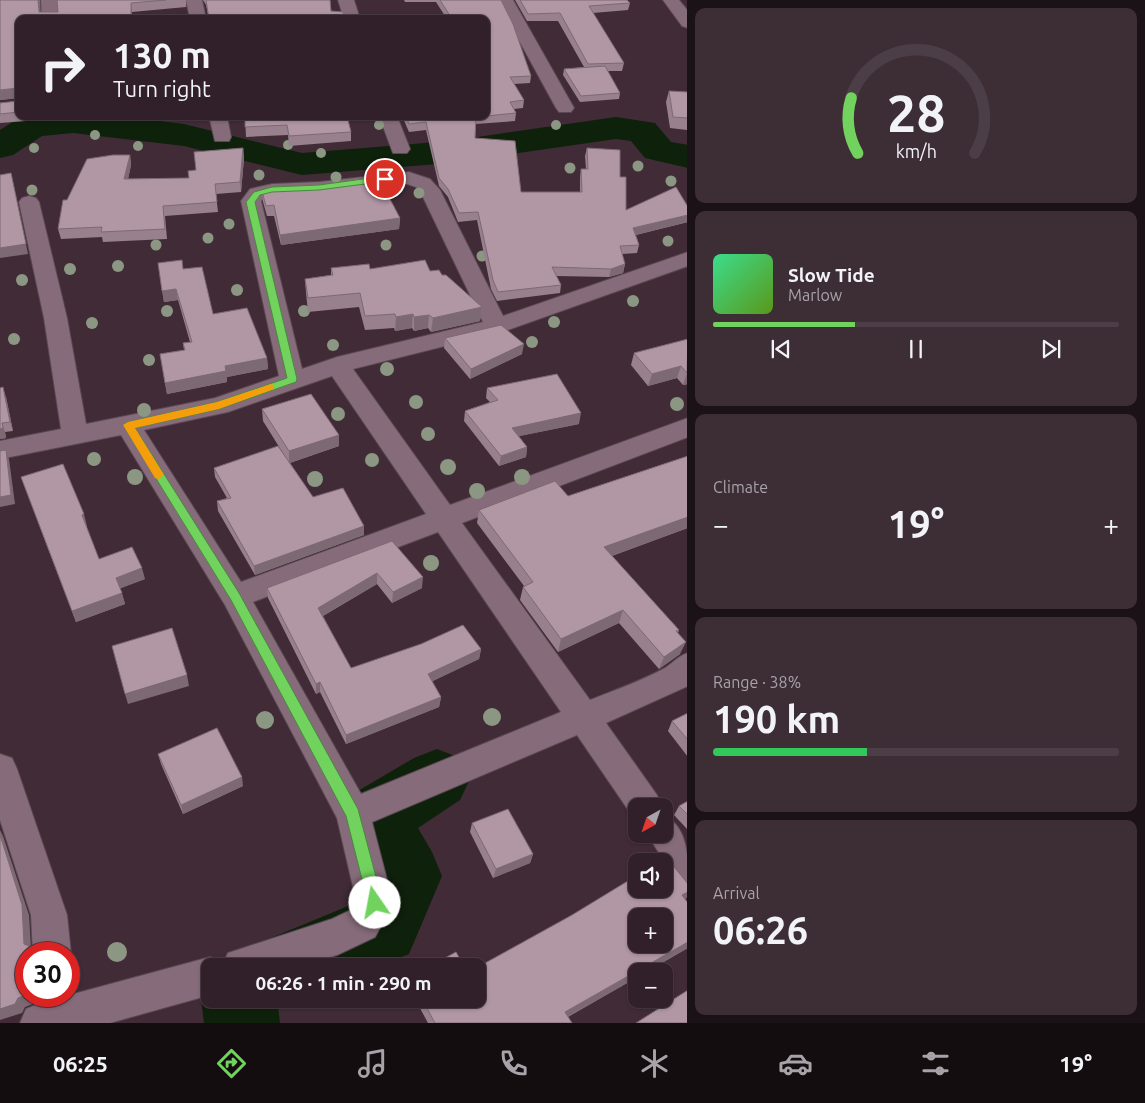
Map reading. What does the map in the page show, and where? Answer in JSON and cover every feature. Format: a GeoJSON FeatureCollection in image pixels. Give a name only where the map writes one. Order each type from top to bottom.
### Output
{"type":"FeatureCollection","features":[{"type":"Feature","properties":{"kind":"street"},"geometry":{"type":"LineString","coordinates":[[49,0],[50,15]]}},
{"type":"Feature","properties":{"kind":"street"},"geometry":{"type":"LineString","coordinates":[[194,0],[197,15]]}},
{"type":"Feature","properties":{"kind":"street"},"geometry":{"type":"LineString","coordinates":[[346,0],[351,15]]}},
{"type":"Feature","properties":{"kind":"street"},"geometry":{"type":"LineString","coordinates":[[505,0],[564,108]]}},
{"type":"Feature","properties":{"kind":"street"},"geometry":{"type":"LineString","coordinates":[[671,0],[687,22]]}},
{"type":"Feature","properties":{"kind":"street"},"geometry":{"type":"LineString","coordinates":[[219,120],[222,137]]}},
{"type":"Feature","properties":{"kind":"street"},"geometry":{"type":"LineString","coordinates":[[389,120],[400,149]]}},
{"type":"Feature","properties":{"kind":"street"},"geometry":{"type":"LineString","coordinates":[[292,379],[255,228],[251,202],[257,194],[272,190],[319,188],[385,179],[409,178],[422,183],[430,190],[497,326]]}},
{"type":"Feature","properties":{"kind":"street"},"geometry":{"type":"LineString","coordinates":[[29,202],[52,297],[68,380],[75,436]]}},
{"type":"Feature","properties":{"kind":"street"},"geometry":{"type":"LineString","coordinates":[[0,450],[219,406],[292,379],[337,365],[497,326],[687,258]]}},
{"type":"Feature","properties":{"kind":"street"},"geometry":{"type":"LineString","coordinates":[[337,365],[639,798]]}},
{"type":"Feature","properties":{"kind":"street"},"geometry":{"type":"LineString","coordinates":[[128,425],[235,597],[353,814],[375,903],[362,924],[337,936],[267,958]]}},
{"type":"Feature","properties":{"kind":"street"},"geometry":{"type":"LineString","coordinates":[[235,597],[687,426]]}},
{"type":"Feature","properties":{"kind":"street"},"geometry":{"type":"LineString","coordinates":[[353,814],[662,684],[678,676],[687,667]]}},
{"type":"Feature","properties":{"kind":"street"},"geometry":{"type":"LineString","coordinates":[[0,770],[49,915],[51,942]]}},
{"type":"Feature","properties":{"kind":"street"},"geometry":{"type":"LineString","coordinates":[[672,843],[687,865]]}},
{"type":"Feature","properties":{"kind":"street"},"geometry":{"type":"LineString","coordinates":[[50,1013],[201,978]]}},
{"type":"Feature","properties":{"kind":"building"},"geometry":{"type":"Polygon","coordinates":[[[0,0],[38,0],[39,12],[58,12],[57,0],[166,0],[131,3],[131,15],[15,15],[15,88],[0,90],[0,0]]]}},
{"type":"Feature","properties":{"kind":"building"},"geometry":{"type":"Polygon","coordinates":[[[206,0],[330,0],[331,11],[343,12],[343,15],[208,15],[206,0]]]}},
{"type":"Feature","properties":{"kind":"building"},"geometry":{"type":"Polygon","coordinates":[[[440,0],[501,0],[513,24],[531,76],[510,77],[524,100],[510,102],[516,113],[490,116],[490,15],[449,15],[440,0]]]}},
{"type":"Feature","properties":{"kind":"building"},"geometry":{"type":"Polygon","coordinates":[[[520,0],[627,0],[630,3],[589,6],[624,63],[588,64],[560,13],[528,14],[520,0]]]}},
{"type":"Feature","properties":{"kind":"building"},"geometry":{"type":"Polygon","coordinates":[[[605,66],[620,93],[581,96],[564,69],[605,66]]]}},
{"type":"Feature","properties":{"kind":"building"},"geometry":{"type":"Polygon","coordinates":[[[669,91],[687,92],[687,118],[673,117],[669,91]]]}},
{"type":"Feature","properties":{"kind":"building"},"geometry":{"type":"Polygon","coordinates":[[[15,101],[15,112],[0,114],[0,103],[15,101]]]}},
{"type":"Feature","properties":{"kind":"building"},"geometry":{"type":"Polygon","coordinates":[[[245,120],[348,120],[351,132],[289,136],[287,125],[245,127],[245,120]]]}},
{"type":"Feature","properties":{"kind":"building"},"geometry":{"type":"Polygon","coordinates":[[[408,120],[476,120],[475,138],[515,141],[521,192],[582,192],[581,169],[588,169],[587,148],[620,150],[620,177],[626,177],[626,210],[676,187],[687,205],[687,215],[633,228],[639,245],[620,246],[625,264],[611,269],[552,267],[561,285],[498,292],[493,280],[478,212],[459,213],[448,189],[439,178],[426,122],[409,124],[408,120]]]}},
{"type":"Feature","properties":{"kind":"building"},"geometry":{"type":"Polygon","coordinates":[[[243,148],[240,182],[215,184],[217,202],[163,206],[165,229],[101,232],[102,227],[58,229],[63,200],[67,200],[87,159],[113,155],[130,155],[124,179],[189,178],[188,171],[196,170],[194,152],[243,148]]]}},
{"type":"Feature","properties":{"kind":"building"},"geometry":{"type":"Polygon","coordinates":[[[11,173],[26,244],[0,248],[0,175],[11,173]]]}},
{"type":"Feature","properties":{"kind":"building"},"geometry":{"type":"Polygon","coordinates":[[[381,182],[400,218],[280,235],[274,205],[266,206],[262,191],[312,185],[313,189],[381,182]]]}},
{"type":"Feature","properties":{"kind":"building"},"geometry":{"type":"Polygon","coordinates":[[[182,260],[183,269],[202,267],[213,314],[247,308],[267,358],[225,366],[226,371],[165,383],[160,354],[185,350],[183,343],[192,342],[176,289],[162,291],[158,263],[182,260]]]}},
{"type":"Feature","properties":{"kind":"building"},"geometry":{"type":"Polygon","coordinates":[[[425,260],[430,271],[439,270],[442,275],[446,275],[482,307],[433,318],[429,315],[414,317],[413,314],[396,317],[395,314],[365,316],[360,293],[308,298],[305,279],[333,275],[331,268],[369,264],[370,269],[425,260]]]}},
{"type":"Feature","properties":{"kind":"building"},"geometry":{"type":"Polygon","coordinates":[[[501,325],[524,344],[471,369],[445,338],[501,325]]]}},
{"type":"Feature","properties":{"kind":"building"},"geometry":{"type":"Polygon","coordinates":[[[687,339],[687,373],[681,366],[652,374],[634,353],[687,339]]]}},
{"type":"Feature","properties":{"kind":"building"},"geometry":{"type":"Polygon","coordinates":[[[557,374],[581,413],[512,428],[527,447],[501,456],[465,411],[498,400],[487,388],[557,374]]]}},
{"type":"Feature","properties":{"kind":"building"},"geometry":{"type":"Polygon","coordinates":[[[3,387],[10,422],[2,423],[3,428],[0,429],[0,388],[3,387]]]}},
{"type":"Feature","properties":{"kind":"building"},"geometry":{"type":"Polygon","coordinates":[[[311,394],[339,435],[289,451],[262,409],[311,394]]]}},
{"type":"Feature","properties":{"kind":"building"},"geometry":{"type":"Polygon","coordinates":[[[278,446],[313,497],[343,488],[364,526],[254,566],[217,501],[231,498],[214,468],[278,446]]]}},
{"type":"Feature","properties":{"kind":"building"},"geometry":{"type":"Polygon","coordinates":[[[6,450],[11,495],[0,497],[0,451],[6,450]]]}},
{"type":"Feature","properties":{"kind":"building"},"geometry":{"type":"Polygon","coordinates":[[[687,456],[687,517],[604,547],[679,630],[676,631],[686,642],[664,657],[623,610],[561,639],[523,587],[533,582],[479,510],[555,481],[568,496],[687,456]]]}},
{"type":"Feature","properties":{"kind":"building"},"geometry":{"type":"Polygon","coordinates":[[[63,464],[84,514],[82,515],[99,559],[132,547],[142,568],[116,578],[122,593],[72,611],[21,477],[63,464]]]}},
{"type":"Feature","properties":{"kind":"building"},"geometry":{"type":"Polygon","coordinates":[[[392,541],[423,577],[393,592],[377,573],[318,608],[351,668],[421,644],[463,625],[481,649],[428,674],[441,697],[346,735],[320,682],[316,684],[267,588],[392,541]]]}},
{"type":"Feature","properties":{"kind":"building"},"geometry":{"type":"Polygon","coordinates":[[[172,628],[187,675],[125,694],[112,646],[172,628]]]}},
{"type":"Feature","properties":{"kind":"building"},"geometry":{"type":"Polygon","coordinates":[[[687,714],[687,739],[672,721],[687,714]]]}},
{"type":"Feature","properties":{"kind":"building"},"geometry":{"type":"Polygon","coordinates":[[[217,728],[242,777],[181,805],[158,754],[217,728]]]}},
{"type":"Feature","properties":{"kind":"building"},"geometry":{"type":"Polygon","coordinates":[[[687,802],[687,814],[679,806],[687,802]]]}},
{"type":"Feature","properties":{"kind":"building"},"geometry":{"type":"Polygon","coordinates":[[[508,809],[533,854],[496,869],[472,823],[508,809]]]}},
{"type":"Feature","properties":{"kind":"building"},"geometry":{"type":"Polygon","coordinates":[[[0,835],[22,905],[24,942],[15,942],[15,1004],[0,1009],[0,835]]]}},
{"type":"Feature","properties":{"kind":"building"},"geometry":{"type":"Polygon","coordinates":[[[673,865],[687,883],[687,892],[682,895],[687,902],[687,943],[673,951],[673,908],[628,908],[628,953],[669,953],[651,963],[628,963],[628,976],[565,1012],[572,1023],[435,1023],[427,1008],[486,1008],[486,963],[572,915],[628,881],[628,898],[673,898],[673,865]]]}},
{"type":"Feature","properties":{"kind":"building"},"geometry":{"type":"Polygon","coordinates":[[[456,952],[459,958],[445,958],[456,952]]]}},
{"type":"Feature","properties":{"kind":"building"},"geometry":{"type":"Polygon","coordinates":[[[687,991],[687,1023],[636,1023],[660,1008],[673,1008],[673,1000],[687,991]]]}},
{"type":"Feature","properties":{"kind":"waterway"},"geometry":{"type":"LineString","coordinates":[[0,147],[32,126],[73,122],[184,135],[302,164],[450,152],[616,128],[642,131],[658,150],[687,157]]}},
{"type":"Feature","properties":{"kind":"waterway"},"geometry":{"type":"LineString","coordinates":[[311,958],[383,928],[407,876],[375,818],[437,779]]}},
{"type":"Feature","properties":{"kind":"waterway"},"geometry":{"type":"LineString","coordinates":[[240,1008],[242,1023]]}},
{"type":"Feature","properties":{"kind":"slow traffic"},"geometry":{"type":"LineString","coordinates":[[159,475],[128,425],[219,406],[271,387]]}},
{"type":"Feature","properties":{"kind":"route"},"geometry":{"type":"LineString","coordinates":[[375,903],[353,814],[235,597],[128,425],[219,406],[292,379],[255,228],[251,202],[257,194],[272,190],[319,188],[385,179]]}}]}
